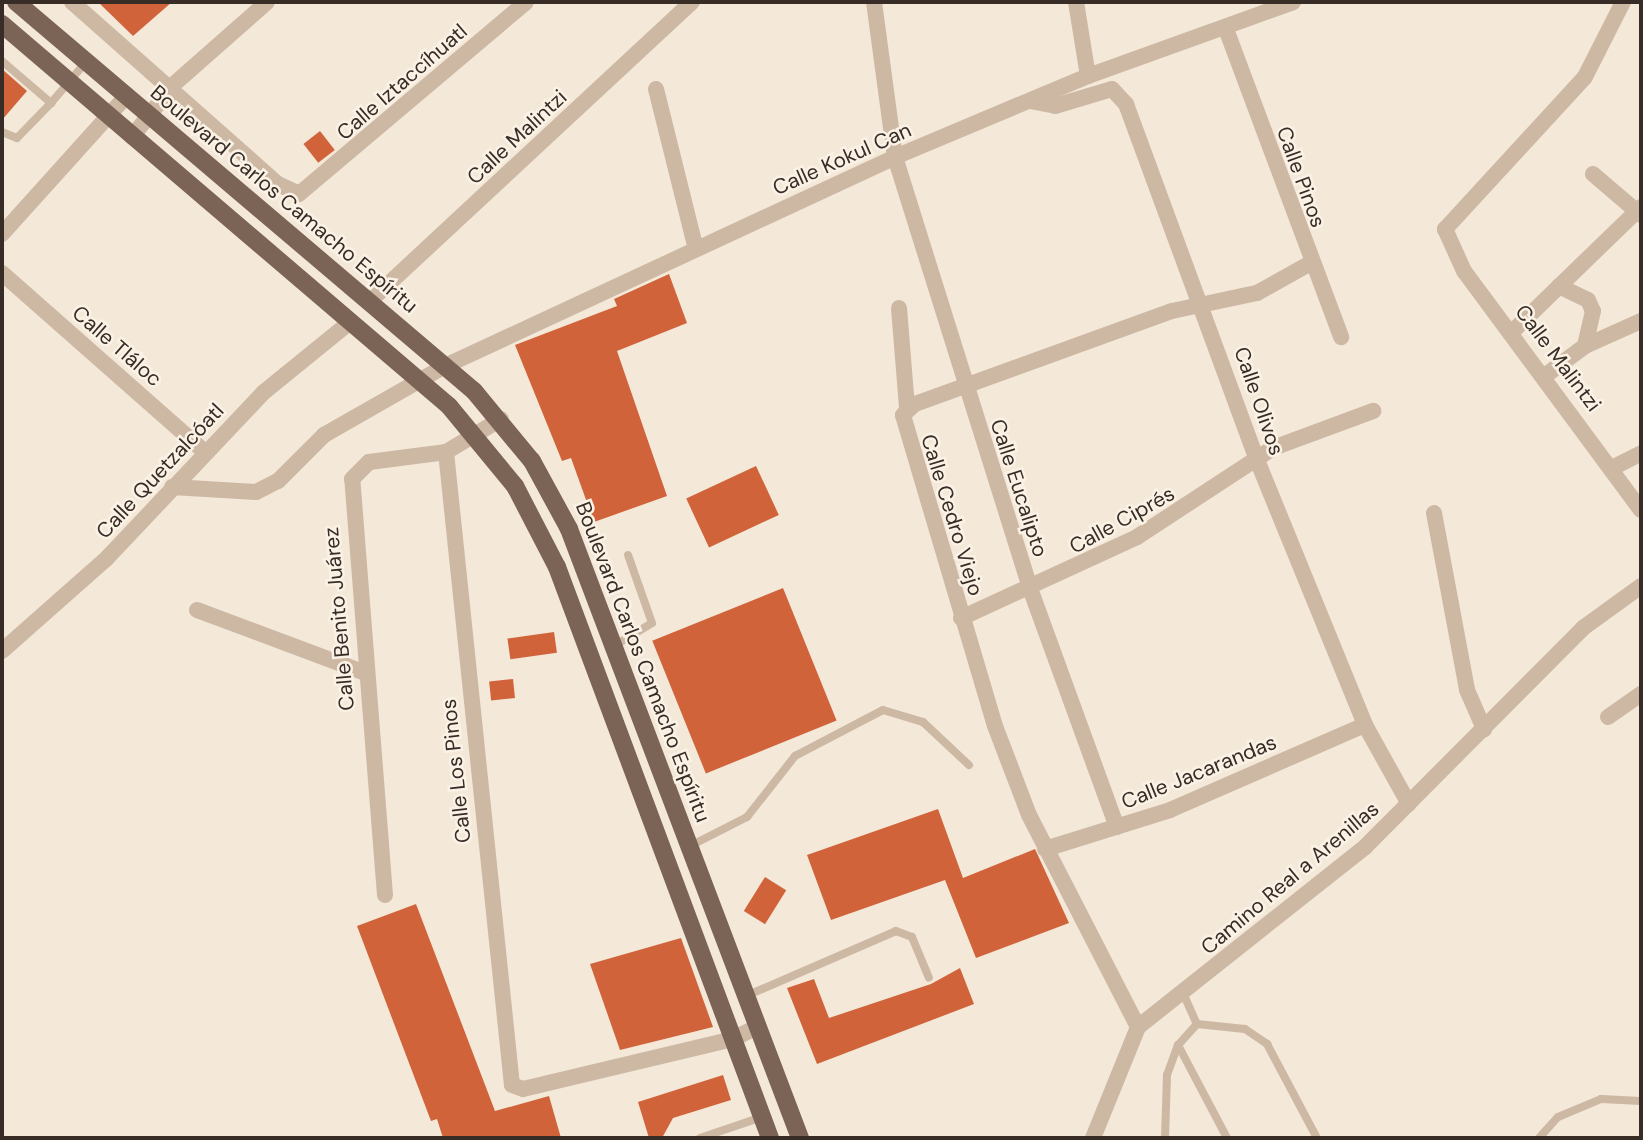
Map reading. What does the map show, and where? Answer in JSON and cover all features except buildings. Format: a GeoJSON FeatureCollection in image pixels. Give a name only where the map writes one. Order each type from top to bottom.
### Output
{"type":"FeatureCollection","features":[{"type":"Feature","properties":{"kind":"main road","name":"Boulevard Carlos Camacho Espíritu"},"geometry":{"type":"LineString","coordinates":[[16,2],[445,366],[501,419],[559,506],[691,846],[800,1138]]}},
{"type":"Feature","properties":{"kind":"main road"},"geometry":{"type":"LineString","coordinates":[[4,31],[69,82],[478,434],[530,510],[557,567],[770,1138]]}},
{"type":"Feature","properties":{"kind":"street"},"geometry":{"type":"LineString","coordinates":[[72,2],[173,85]]}},
{"type":"Feature","properties":{"kind":"street"},"geometry":{"type":"LineString","coordinates":[[132,137],[173,85],[267,2]]}},
{"type":"Feature","properties":{"kind":"street","name":"Calle Iztaccíhuatl"},"geometry":{"type":"LineString","coordinates":[[173,85],[278,184],[306,194],[526,2]]}},
{"type":"Feature","properties":{"kind":"street","name":"Calle Malintzi"},"geometry":{"type":"LineString","coordinates":[[369,302],[692,2]]}},
{"type":"Feature","properties":{"kind":"street","name":"Calle Eucalipto"},"geometry":{"type":"LineString","coordinates":[[874,2],[895,157],[965,389],[1031,591],[1117,827]]}},
{"type":"Feature","properties":{"kind":"street"},"geometry":{"type":"LineString","coordinates":[[1076,2],[1088,76]]}},
{"type":"Feature","properties":{"kind":"street","name":"Calle Kokul Can"},"geometry":{"type":"LineString","coordinates":[[172,487],[256,492],[278,481],[324,435],[445,366],[895,157],[1088,76],[1226,29],[1293,2]]}},
{"type":"Feature","properties":{"kind":"street","name":"Calle Malintzi"},"geometry":{"type":"LineString","coordinates":[[1623,2],[1585,76],[1445,229],[1464,271],[1546,375],[1641,510]]}},
{"type":"Feature","properties":{"kind":"street","name":"Calle Pinos"},"geometry":{"type":"LineString","coordinates":[[1226,29],[1311,263],[1341,337]]}},
{"type":"Feature","properties":{"kind":"street"},"geometry":{"type":"LineString","coordinates":[[656,89],[696,250]]}},
{"type":"Feature","properties":{"kind":"street","name":"Calle Olivos"},"geometry":{"type":"LineString","coordinates":[[1030,101],[1055,106],[1104,89],[1122,97],[1203,305],[1257,460],[1365,725],[1409,804]]}},
{"type":"Feature","properties":{"kind":"street"},"geometry":{"type":"LineString","coordinates":[[2,234],[127,95]]}},
{"type":"Feature","properties":{"kind":"street"},"geometry":{"type":"LineString","coordinates":[[1513,331],[1640,211],[1592,174]]}},
{"type":"Feature","properties":{"kind":"street"},"geometry":{"type":"LineString","coordinates":[[2,208],[15,219]]}},
{"type":"Feature","properties":{"kind":"street","name":"Calle Cedro Viejo"},"geometry":{"type":"LineString","coordinates":[[1138,1027],[1045,849],[995,726],[903,423],[907,408],[1172,311],[1257,293],[1311,263]]}},
{"type":"Feature","properties":{"kind":"street","name":"Calle Tláloc"},"geometry":{"type":"LineString","coordinates":[[2,273],[204,451]]}},
{"type":"Feature","properties":{"kind":"street"},"geometry":{"type":"LineString","coordinates":[[1559,286],[1588,300],[1593,311],[1585,346]]}},
{"type":"Feature","properties":{"kind":"street"},"geometry":{"type":"LineString","coordinates":[[899,308],[907,408]]}},
{"type":"Feature","properties":{"kind":"street"},"geometry":{"type":"LineString","coordinates":[[1546,375],[1585,346],[1641,321]]}},
{"type":"Feature","properties":{"kind":"street","name":"Calle Quetzalcóatl"},"geometry":{"type":"LineString","coordinates":[[2,651],[107,558],[204,451],[264,391],[350,322]]}},
{"type":"Feature","properties":{"kind":"street","name":"Calle Ciprés"},"geometry":{"type":"LineString","coordinates":[[961,618],[1031,591],[1169,519],[1273,448],[1373,411]]}},
{"type":"Feature","properties":{"kind":"street","name":"Calle Benito Juárez"},"geometry":{"type":"LineString","coordinates":[[385,895],[363,672],[349,489],[354,472],[369,462],[446,452],[501,419]]}},
{"type":"Feature","properties":{"kind":"street","name":"Calle Los Pinos"},"geometry":{"type":"LineString","coordinates":[[446,452],[512,1084],[523,1089],[733,1038]]}},
{"type":"Feature","properties":{"kind":"street"},"geometry":{"type":"LineString","coordinates":[[1612,468],[1641,453]]}},
{"type":"Feature","properties":{"kind":"street"},"geometry":{"type":"LineString","coordinates":[[1434,513],[1467,690],[1484,729]]}},
{"type":"Feature","properties":{"kind":"street","name":"Camino Real a Arenillas"},"geometry":{"type":"LineString","coordinates":[[1138,1027],[1409,804],[1583,628],[1641,586]]}},
{"type":"Feature","properties":{"kind":"street"},"geometry":{"type":"LineString","coordinates":[[197,610],[363,672]]}},
{"type":"Feature","properties":{"kind":"street"},"geometry":{"type":"LineString","coordinates":[[1608,717],[1641,694]]}},
{"type":"Feature","properties":{"kind":"street","name":"Calle Jacarandas"},"geometry":{"type":"LineString","coordinates":[[1045,849],[1117,827],[1236,783],[1365,725]]}},
{"type":"Feature","properties":{"kind":"street"},"geometry":{"type":"LineString","coordinates":[[733,1038],[758,1026]]}},
{"type":"Feature","properties":{"kind":"street"},"geometry":{"type":"LineString","coordinates":[[1093,1138],[1138,1027]]}},
{"type":"Feature","properties":{"kind":"lane"},"geometry":{"type":"LineString","coordinates":[[2,61],[51,103]]}},
{"type":"Feature","properties":{"kind":"lane"},"geometry":{"type":"LineString","coordinates":[[2,132],[17,138],[86,62]]}},
{"type":"Feature","properties":{"kind":"lane"},"geometry":{"type":"LineString","coordinates":[[614,646],[652,623],[628,555]]}},
{"type":"Feature","properties":{"kind":"lane"},"geometry":{"type":"LineString","coordinates":[[691,846],[747,817],[795,756],[883,710],[923,722],[969,765]]}},
{"type":"Feature","properties":{"kind":"lane"},"geometry":{"type":"LineString","coordinates":[[746,996],[896,931],[912,937],[929,978]]}},
{"type":"Feature","properties":{"kind":"lane"},"geometry":{"type":"LineString","coordinates":[[1182,993],[1196,1024]]}},
{"type":"Feature","properties":{"kind":"lane"},"geometry":{"type":"LineString","coordinates":[[1165,1138],[1167,1075],[1178,1045],[1196,1024]]}},
{"type":"Feature","properties":{"kind":"lane"},"geometry":{"type":"LineString","coordinates":[[1196,1024],[1245,1029],[1267,1044],[1317,1138]]}},
{"type":"Feature","properties":{"kind":"lane"},"geometry":{"type":"LineString","coordinates":[[1178,1045],[1227,1138]]}},
{"type":"Feature","properties":{"kind":"lane"},"geometry":{"type":"LineString","coordinates":[[1539,1138],[1558,1117],[1601,1099],[1641,1101]]}},
{"type":"Feature","properties":{"kind":"lane"},"geometry":{"type":"LineString","coordinates":[[700,1138],[762,1117]]}}]}
